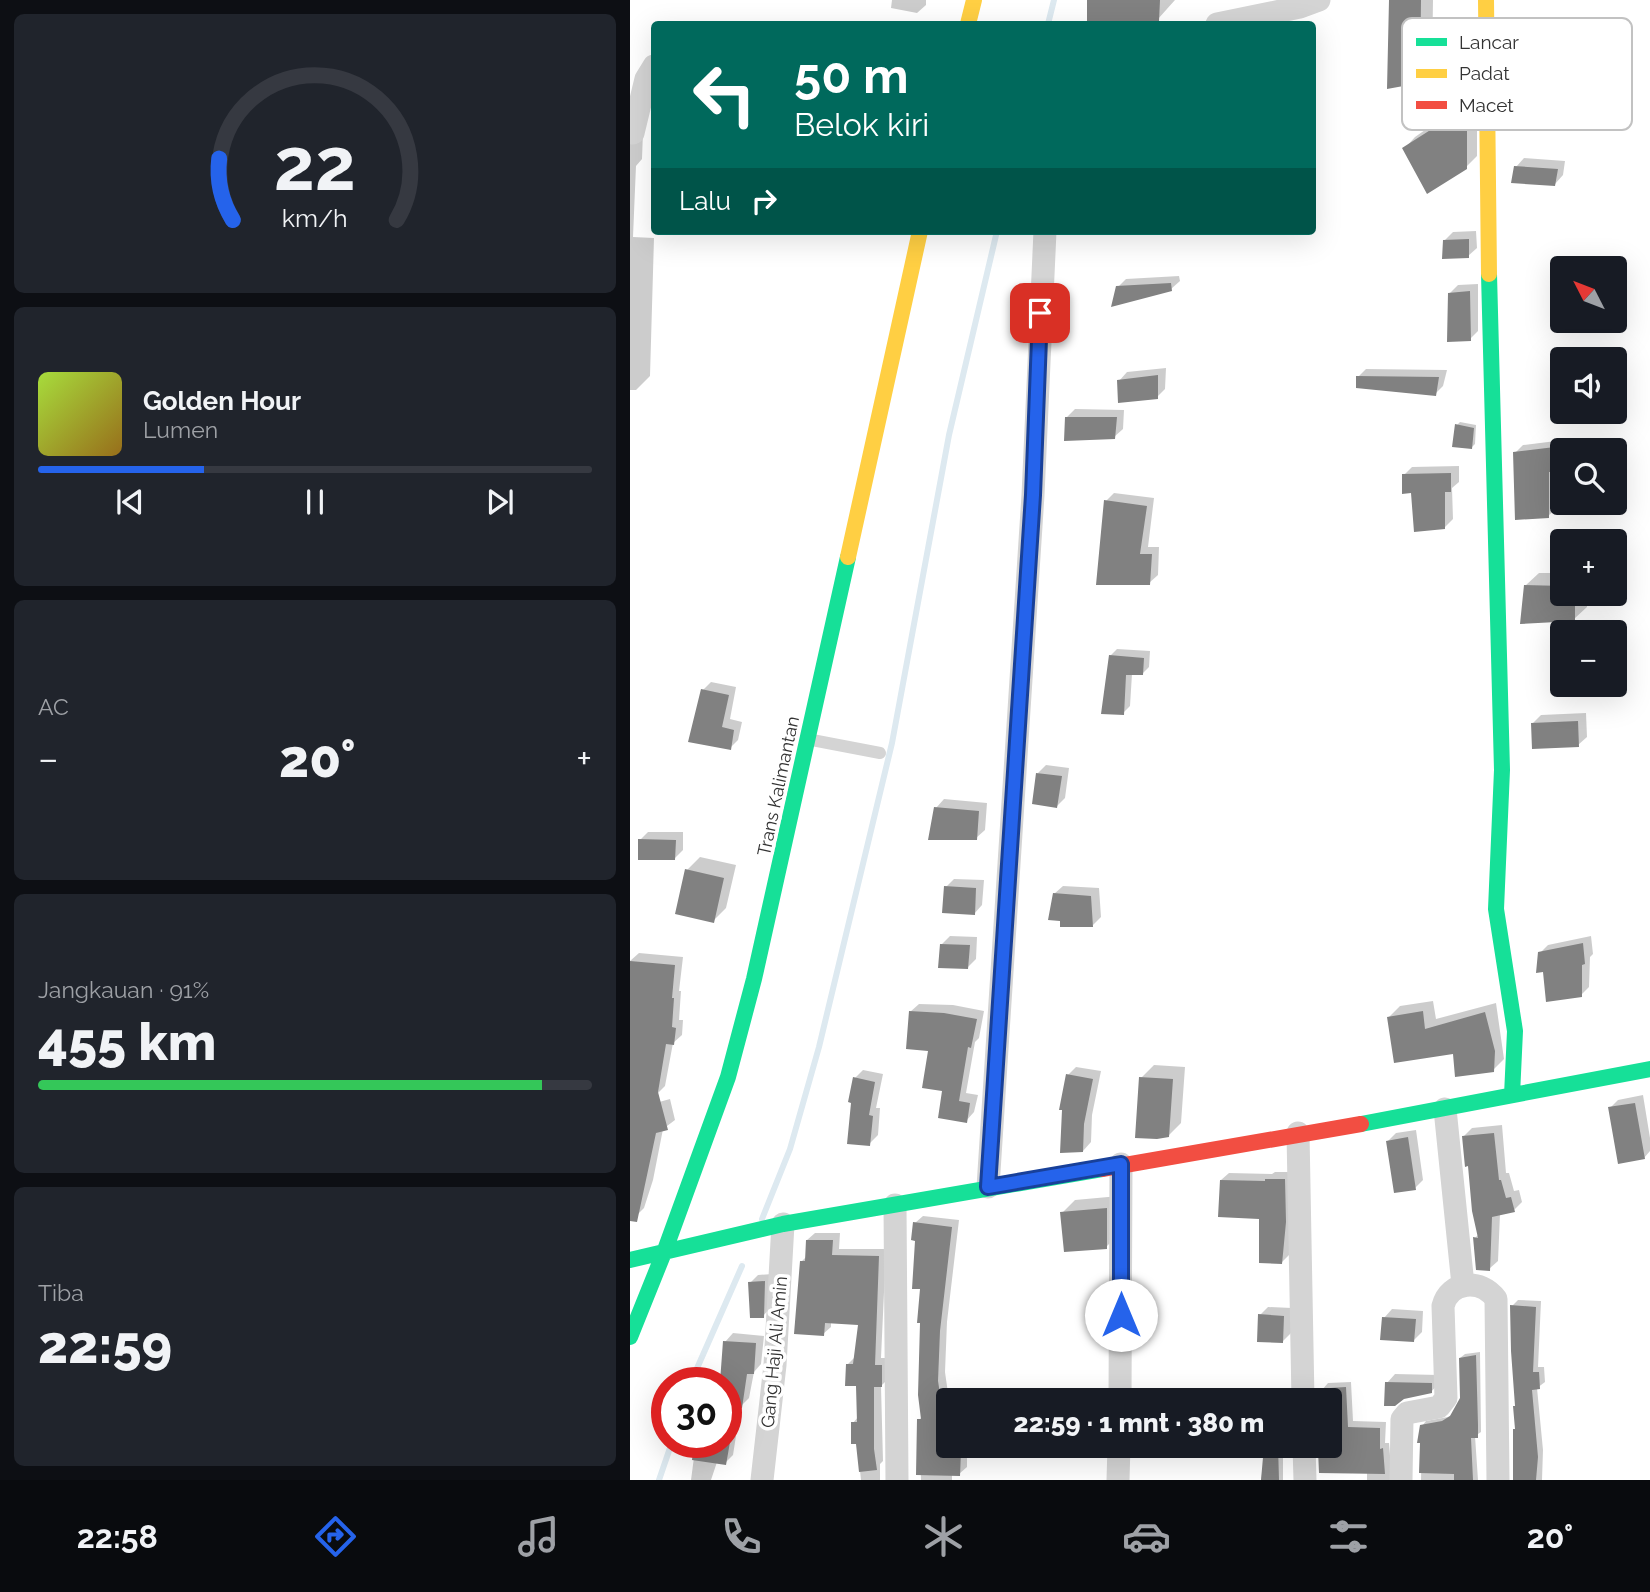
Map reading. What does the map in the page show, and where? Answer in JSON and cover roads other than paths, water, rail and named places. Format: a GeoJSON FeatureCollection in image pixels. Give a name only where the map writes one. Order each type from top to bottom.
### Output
{"type":"FeatureCollection","features":[{"type":"Feature","properties":{"kind":"main road"},"geometry":{"type":"LineString","coordinates":[[969,21],[974,0]]}},
{"type":"Feature","properties":{"kind":"main road"},"geometry":{"type":"LineString","coordinates":[[1486,0],[1486,18]]}},
{"type":"Feature","properties":{"kind":"main road"},"geometry":{"type":"LineString","coordinates":[[1486,130],[1502,770],[1496,909],[1515,1031],[1512,1096]]}},
{"type":"Feature","properties":{"kind":"main road","name":"Trans Kalimantan"},"geometry":{"type":"LineString","coordinates":[[630,1337],[665,1250],[728,1076],[754,979],[919,235]]}},
{"type":"Feature","properties":{"kind":"main road"},"geometry":{"type":"LineString","coordinates":[[630,1260],[777,1226],[1298,1133],[1445,1110],[1650,1069]]}},
{"type":"Feature","properties":{"kind":"street"},"geometry":{"type":"LineString","coordinates":[[1232,21],[1300,7],[1319,0]]}},
{"type":"Feature","properties":{"kind":"street"},"geometry":{"type":"LineString","coordinates":[[632,133],[646,79],[651,71]]}},
{"type":"Feature","properties":{"kind":"street"},"geometry":{"type":"LineString","coordinates":[[988,1187],[1033,495],[1045,235]]}},
{"type":"Feature","properties":{"kind":"street"},"geometry":{"type":"LineString","coordinates":[[1445,1110],[1464,1285]]}},
{"type":"Feature","properties":{"kind":"street"},"geometry":{"type":"LineString","coordinates":[[1298,1133],[1303,1388]]}},
{"type":"Feature","properties":{"kind":"street"},"geometry":{"type":"LineString","coordinates":[[1120,1388],[1121,1164]]}},
{"type":"Feature","properties":{"kind":"street"},"geometry":{"type":"LineString","coordinates":[[895,1205],[897,1480]]}},
{"type":"Feature","properties":{"kind":"street","name":"Gang Haji Ali Amin"},"geometry":{"type":"LineString","coordinates":[[762,1480],[775,1365],[777,1226]]}},
{"type":"Feature","properties":{"kind":"street"},"geometry":{"type":"LineString","coordinates":[[1401,1480],[1402,1419],[1407,1413],[1439,1407],[1446,1398],[1443,1306],[1451,1289],[1464,1285],[1484,1287],[1496,1298],[1498,1480]]}},
{"type":"Feature","properties":{"kind":"street"},"geometry":{"type":"LineString","coordinates":[[1118,1480],[1119,1458]]}},
{"type":"Feature","properties":{"kind":"street"},"geometry":{"type":"LineString","coordinates":[[1304,1458],[1305,1480]]}},
{"type":"Feature","properties":{"kind":"lane"},"geometry":{"type":"LineString","coordinates":[[808,740],[880,753]]}},
{"type":"Feature","properties":{"kind":"waterway"},"geometry":{"type":"LineString","coordinates":[[1049,21],[1054,0]]}},
{"type":"Feature","properties":{"kind":"waterway"},"geometry":{"type":"LineString","coordinates":[[762,1219],[790,1149],[819,1047],[892,743],[949,435],[996,235]]}},
{"type":"Feature","properties":{"kind":"waterway"},"geometry":{"type":"LineString","coordinates":[[698,1367],[742,1266]]}},
{"type":"Feature","properties":{"kind":"waterway"},"geometry":{"type":"LineString","coordinates":[[659,1480],[667,1458]]}}]}
